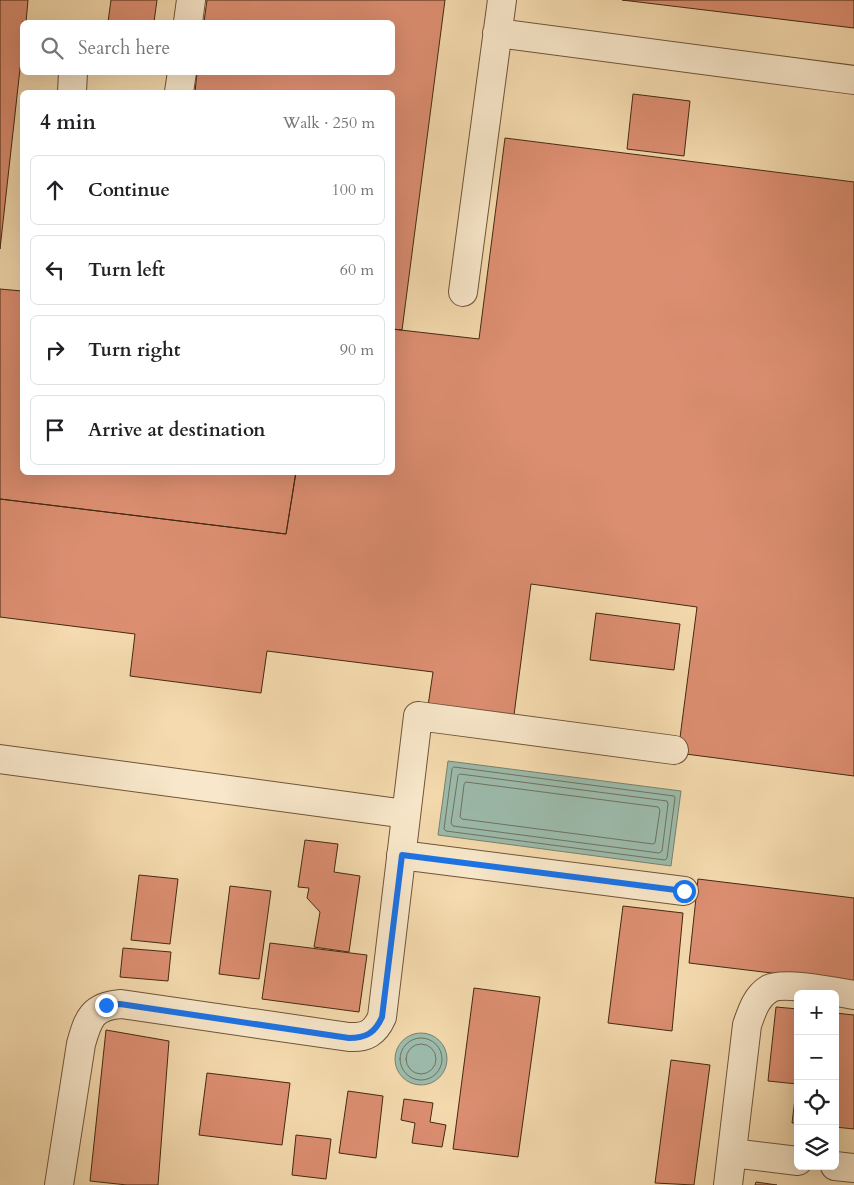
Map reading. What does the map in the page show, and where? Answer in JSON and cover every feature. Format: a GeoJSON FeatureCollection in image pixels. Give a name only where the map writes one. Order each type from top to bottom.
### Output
{"type":"FeatureCollection","features":[{"type":"Feature","properties":{"kind":"lane"},"geometry":{"type":"LineString","coordinates":[[188,20],[191,0]]}},
{"type":"Feature","properties":{"kind":"lane"},"geometry":{"type":"LineString","coordinates":[[463,292],[502,0]]}},
{"type":"Feature","properties":{"kind":"lane"},"geometry":{"type":"LineString","coordinates":[[497,33],[854,80]]}},
{"type":"Feature","properties":{"kind":"lane"},"geometry":{"type":"LineString","coordinates":[[72,90],[73,75]]}},
{"type":"Feature","properties":{"kind":"lane"},"geometry":{"type":"LineString","coordinates":[[180,90],[182,75]]}},
{"type":"Feature","properties":{"kind":"lane"},"geometry":{"type":"LineString","coordinates":[[59,1185],[81,1044],[86,1027],[94,1014],[106,1005],[120,1004],[349,1038],[359,1038],[370,1034],[378,1027],[382,1017],[418,716],[674,750]]}},
{"type":"Feature","properties":{"kind":"lane"},"geometry":{"type":"LineString","coordinates":[[0,760],[406,814]]}},
{"type":"Feature","properties":{"kind":"lane"},"geometry":{"type":"LineString","coordinates":[[402,855],[684,891]]}},
{"type":"Feature","properties":{"kind":"lane"},"geometry":{"type":"LineString","coordinates":[[728,1185],[747,1024],[759,998],[770,988],[783,985],[854,995]]}},
{"type":"Feature","properties":{"kind":"lane"},"geometry":{"type":"LineString","coordinates":[[732,1154],[794,1162]]}},
{"type":"Feature","properties":{"kind":"lane"},"geometry":{"type":"LineString","coordinates":[[839,1166],[854,1168]]}},
{"type":"Feature","properties":{"kind":"water"},"geometry":{"type":"Polygon","coordinates":[[[448,761],[681,791],[671,866],[438,835],[448,761]]]}},
{"type":"Feature","properties":{"kind":"water"},"geometry":{"type":"Polygon","coordinates":[[[421,1033],[435,1037],[443,1045],[447,1059],[443,1073],[435,1081],[421,1085],[407,1081],[399,1073],[395,1059],[399,1045],[407,1037],[421,1033]]]}},
{"type":"Feature","properties":{"kind":"building"},"geometry":{"type":"Polygon","coordinates":[[[0,0],[28,0],[26,20],[20,20],[20,69],[0,249],[0,0]]]}},
{"type":"Feature","properties":{"kind":"building"},"geometry":{"type":"Polygon","coordinates":[[[111,0],[157,0],[154,20],[108,20],[111,0]]]}},
{"type":"Feature","properties":{"kind":"building"},"geometry":{"type":"Polygon","coordinates":[[[207,0],[445,0],[402,330],[395,329],[395,90],[195,90],[197,75],[395,75],[395,20],[204,20],[207,0]]]}},
{"type":"Feature","properties":{"kind":"building"},"geometry":{"type":"Polygon","coordinates":[[[622,0],[854,0],[854,28],[622,0]]]}},
{"type":"Feature","properties":{"kind":"building"},"geometry":{"type":"Polygon","coordinates":[[[633,94],[690,101],[684,156],[627,149],[633,94]]]}},
{"type":"Feature","properties":{"kind":"building"},"geometry":{"type":"Polygon","coordinates":[[[505,138],[854,182],[854,776],[678,753],[697,607],[531,584],[514,715],[428,706],[433,672],[267,651],[261,693],[130,676],[135,634],[0,617],[0,499],[286,534],[296,475],[395,475],[395,329],[479,339],[505,138]]]}},
{"type":"Feature","properties":{"kind":"building"},"geometry":{"type":"Polygon","coordinates":[[[0,289],[20,291],[20,475],[296,475],[286,534],[0,499],[0,289]]]}},
{"type":"Feature","properties":{"kind":"building"},"geometry":{"type":"Polygon","coordinates":[[[596,613],[680,624],[674,670],[590,660],[596,613]]]}},
{"type":"Feature","properties":{"kind":"building"},"geometry":{"type":"Polygon","coordinates":[[[305,840],[338,844],[334,872],[360,876],[349,952],[314,947],[320,912],[307,898],[309,888],[298,887],[305,840]]]}},
{"type":"Feature","properties":{"kind":"building"},"geometry":{"type":"Polygon","coordinates":[[[139,875],[178,879],[170,944],[131,940],[139,875]]]}},
{"type":"Feature","properties":{"kind":"building"},"geometry":{"type":"Polygon","coordinates":[[[698,879],[854,898],[854,983],[689,963],[698,879]]]}},
{"type":"Feature","properties":{"kind":"building"},"geometry":{"type":"Polygon","coordinates":[[[230,886],[271,891],[259,979],[219,974],[230,886]]]}},
{"type":"Feature","properties":{"kind":"building"},"geometry":{"type":"Polygon","coordinates":[[[623,906],[683,913],[672,1031],[608,1023],[623,906]]]}},
{"type":"Feature","properties":{"kind":"building"},"geometry":{"type":"Polygon","coordinates":[[[270,943],[367,955],[359,1012],[262,999],[270,943]]]}},
{"type":"Feature","properties":{"kind":"building"},"geometry":{"type":"Polygon","coordinates":[[[123,948],[171,952],[168,981],[120,977],[123,948]]]}},
{"type":"Feature","properties":{"kind":"building"},"geometry":{"type":"Polygon","coordinates":[[[474,988],[540,997],[518,1157],[453,1149],[474,988]]]}},
{"type":"Feature","properties":{"kind":"building"},"geometry":{"type":"Polygon","coordinates":[[[776,1007],[794,1009],[794,1084],[768,1081],[776,1007]]]}},
{"type":"Feature","properties":{"kind":"building"},"geometry":{"type":"Polygon","coordinates":[[[839,1013],[854,1015],[854,1129],[839,1127],[839,1013]]]}},
{"type":"Feature","properties":{"kind":"building"},"geometry":{"type":"Polygon","coordinates":[[[106,1030],[169,1041],[158,1185],[127,1185],[90,1181],[106,1030]]]}},
{"type":"Feature","properties":{"kind":"building"},"geometry":{"type":"Polygon","coordinates":[[[671,1060],[710,1065],[694,1185],[655,1183],[671,1060]]]}},
{"type":"Feature","properties":{"kind":"building"},"geometry":{"type":"Polygon","coordinates":[[[207,1073],[290,1083],[282,1145],[199,1135],[207,1073]]]}},
{"type":"Feature","properties":{"kind":"building"},"geometry":{"type":"Polygon","coordinates":[[[348,1091],[383,1096],[376,1158],[339,1153],[348,1091]]]}},
{"type":"Feature","properties":{"kind":"building"},"geometry":{"type":"Polygon","coordinates":[[[404,1099],[433,1103],[430,1122],[446,1125],[442,1147],[412,1143],[415,1123],[401,1120],[404,1099]]]}},
{"type":"Feature","properties":{"kind":"building"},"geometry":{"type":"Polygon","coordinates":[[[794,1107],[794,1123],[792,1123],[794,1107]]]}},
{"type":"Feature","properties":{"kind":"building"},"geometry":{"type":"Polygon","coordinates":[[[296,1135],[331,1139],[326,1179],[292,1175],[296,1135]]]}},
{"type":"Feature","properties":{"kind":"building"},"geometry":{"type":"Polygon","coordinates":[[[756,1182],[777,1185],[755,1185],[756,1182]]]}},
{"type":"Feature","properties":{"kind":"route"},"geometry":{"type":"LineString","coordinates":[[106,1005],[120,1004],[349,1038],[359,1038],[370,1034],[378,1027],[382,1017],[402,855],[684,891]]}}]}
